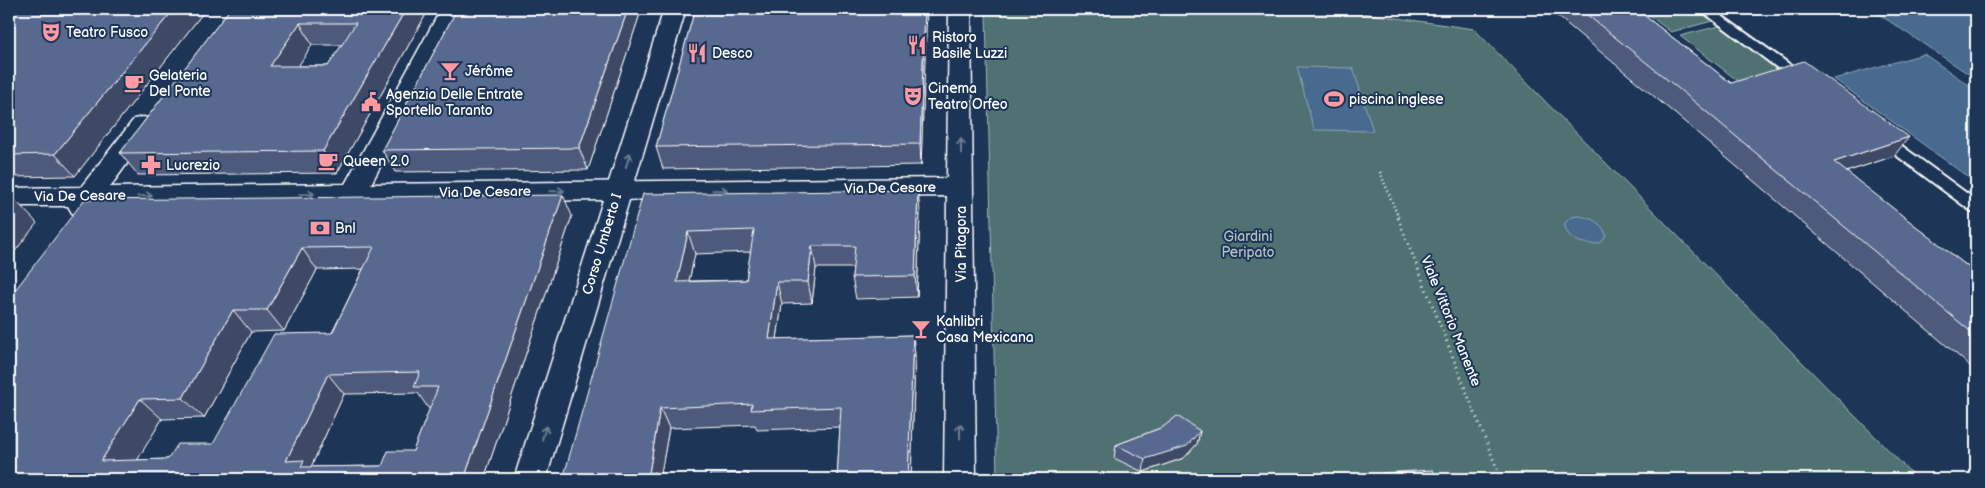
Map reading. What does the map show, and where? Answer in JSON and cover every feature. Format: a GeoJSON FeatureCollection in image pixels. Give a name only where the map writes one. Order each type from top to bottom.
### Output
{"type":"FeatureCollection","features":[{"type":"Feature","properties":{"kind":"street"},"geometry":{"type":"LineString","coordinates":[[353,193],[452,9]]}},
{"type":"Feature","properties":{"kind":"street","name":"Corso Umberto I"},"geometry":{"type":"LineString","coordinates":[[530,479],[674,9]]}},
{"type":"Feature","properties":{"kind":"street","name":"Via Pitagora"},"geometry":{"type":"LineString","coordinates":[[960,9],[960,479]]}},
{"type":"Feature","properties":{"kind":"street"},"geometry":{"type":"LineString","coordinates":[[66,226],[154,110]]}},
{"type":"Feature","properties":{"kind":"street","name":"Via De Cesare"},"geometry":{"type":"LineString","coordinates":[[9,197],[961,187]]}},
{"type":"Feature","properties":{"kind":"lane"},"geometry":{"type":"LineString","coordinates":[[1706,9],[1816,90]]}},
{"type":"Feature","properties":{"kind":"lane"},"geometry":{"type":"LineString","coordinates":[[1872,131],[1976,207]]}},
{"type":"Feature","properties":{"kind":"path","name":"Viale Vittorio Manente"},"geometry":{"type":"LineString","coordinates":[[1380,172],[1501,479]]}},
{"type":"Feature","properties":{"kind":"green space","name":"Giardini Peripato"},"geometry":{"type":"Polygon","coordinates":[[[995,9],[1334,9],[1474,29],[1917,479],[997,479],[986,13],[995,9]]]}},
{"type":"Feature","properties":{"kind":"green space"},"geometry":{"type":"Polygon","coordinates":[[[1641,9],[1701,9],[1716,20],[1671,32],[1641,9]]]}},
{"type":"Feature","properties":{"kind":"green space"},"geometry":{"type":"Polygon","coordinates":[[[1723,25],[1791,75],[1746,87],[1680,36],[1723,25]]]}},
{"type":"Feature","properties":{"kind":"water"},"geometry":{"type":"Polygon","coordinates":[[[1871,9],[1976,9],[1976,79],[1871,9]]]}},
{"type":"Feature","properties":{"kind":"water"},"geometry":{"type":"Polygon","coordinates":[[[1924,54],[1976,90],[1976,183],[1834,79],[1924,54]]]}},
{"type":"Feature","properties":{"kind":"water","name":"piscina inglese"},"geometry":{"type":"Polygon","coordinates":[[[1297,67],[1353,68],[1373,131],[1314,130],[1297,67]]]}},
{"type":"Feature","properties":{"kind":"water"},"geometry":{"type":"Polygon","coordinates":[[[1578,216],[1591,219],[1602,227],[1606,235],[1602,242],[1597,244],[1584,243],[1569,234],[1565,223],[1571,217],[1578,216]]]}},
{"type":"Feature","properties":{"kind":"building"},"geometry":{"type":"Polygon","coordinates":[[[9,9],[174,9],[55,154],[9,155],[9,9]]]}},
{"type":"Feature","properties":{"kind":"building"},"geometry":{"type":"Polygon","coordinates":[[[230,9],[406,9],[323,151],[120,153],[230,9]],[[300,23],[270,66],[328,66],[356,23],[300,23]]]}},
{"type":"Feature","properties":{"kind":"building"},"geometry":{"type":"Polygon","coordinates":[[[457,9],[628,9],[579,148],[382,150],[457,9]]]}},
{"type":"Feature","properties":{"kind":"building"},"geometry":{"type":"Polygon","coordinates":[[[695,9],[925,9],[920,144],[656,147],[695,9]]]}},
{"type":"Feature","properties":{"kind":"building"},"geometry":{"type":"Polygon","coordinates":[[[1580,9],[1636,9],[1731,83],[1804,61],[1909,137],[1834,162],[1976,273],[1976,336],[1685,94],[1580,9]]]}},
{"type":"Feature","properties":{"kind":"building"},"geometry":{"type":"Polygon","coordinates":[[[918,190],[915,276],[852,277],[855,246],[812,246],[808,282],[777,282],[769,339],[913,335],[908,479],[837,479],[841,407],[751,410],[752,404],[660,408],[649,473],[655,472],[654,479],[563,479],[643,194],[918,190]],[[754,230],[688,232],[677,282],[746,280],[754,230]]]}},
{"type":"Feature","properties":{"kind":"building"},"geometry":{"type":"Polygon","coordinates":[[[563,195],[464,479],[9,479],[9,298],[84,200],[563,195]],[[374,247],[302,248],[267,310],[233,310],[183,398],[140,399],[101,461],[168,459],[178,444],[213,444],[274,334],[332,333],[374,247]],[[420,372],[328,374],[286,461],[304,460],[301,467],[382,466],[388,451],[413,451],[438,387],[414,387],[420,372]]]}},
{"type":"Feature","properties":{"kind":"building"},"geometry":{"type":"Polygon","coordinates":[[[9,201],[16,201],[9,210],[9,201]]]}},
{"type":"Feature","properties":{"kind":"building"},"geometry":{"type":"Polygon","coordinates":[[[1177,416],[1200,431],[1187,446],[1145,459],[1116,445],[1163,427],[1177,416]]]}},
{"type":"Feature","properties":{"kind":"building"},"geometry":{"type":"Polygon","coordinates":[[[1433,470],[1437,479],[1385,479],[1383,473],[1433,470]]]}},
{"type":"Feature","properties":{"kind":"building"},"geometry":{"type":"Polygon","coordinates":[[[748,473],[747,479],[709,479],[710,474],[748,473]]]}},
{"type":"Feature","properties":{"kind":"place","name":"Teatro Fusco"},"geometry":{"type":"Point","coordinates":[51,32]}},
{"type":"Feature","properties":{"kind":"place","name":"Ristoro Basile Luzzi"},"geometry":{"type":"Point","coordinates":[917,45]}},
{"type":"Feature","properties":{"kind":"place","name":"Desco"},"geometry":{"type":"Point","coordinates":[697,53]}},
{"type":"Feature","properties":{"kind":"place","name":"Jérôme"},"geometry":{"type":"Point","coordinates":[450,71]}},
{"type":"Feature","properties":{"kind":"place","name":"Gelateria Del Ponte"},"geometry":{"type":"Point","coordinates":[134,83]}},
{"type":"Feature","properties":{"kind":"place","name":"Cinema Teatro Orfeo"},"geometry":{"type":"Point","coordinates":[913,96]}},
{"type":"Feature","properties":{"kind":"place","name":"piscina inglese"},"geometry":{"type":"Point","coordinates":[1334,99]}},
{"type":"Feature","properties":{"kind":"place","name":"Agenzia Delle Entrate Sportello Taranto"},"geometry":{"type":"Point","coordinates":[371,102]}},
{"type":"Feature","properties":{"kind":"place","name":"Queen 2.0"},"geometry":{"type":"Point","coordinates":[328,161]}},
{"type":"Feature","properties":{"kind":"place","name":"Lucrezio"},"geometry":{"type":"Point","coordinates":[151,165]}},
{"type":"Feature","properties":{"kind":"place","name":"Bnl"},"geometry":{"type":"Point","coordinates":[320,228]}},
{"type":"Feature","properties":{"kind":"place","name":"Kahlibri Casa Mexicana"},"geometry":{"type":"Point","coordinates":[921,329]}}]}
